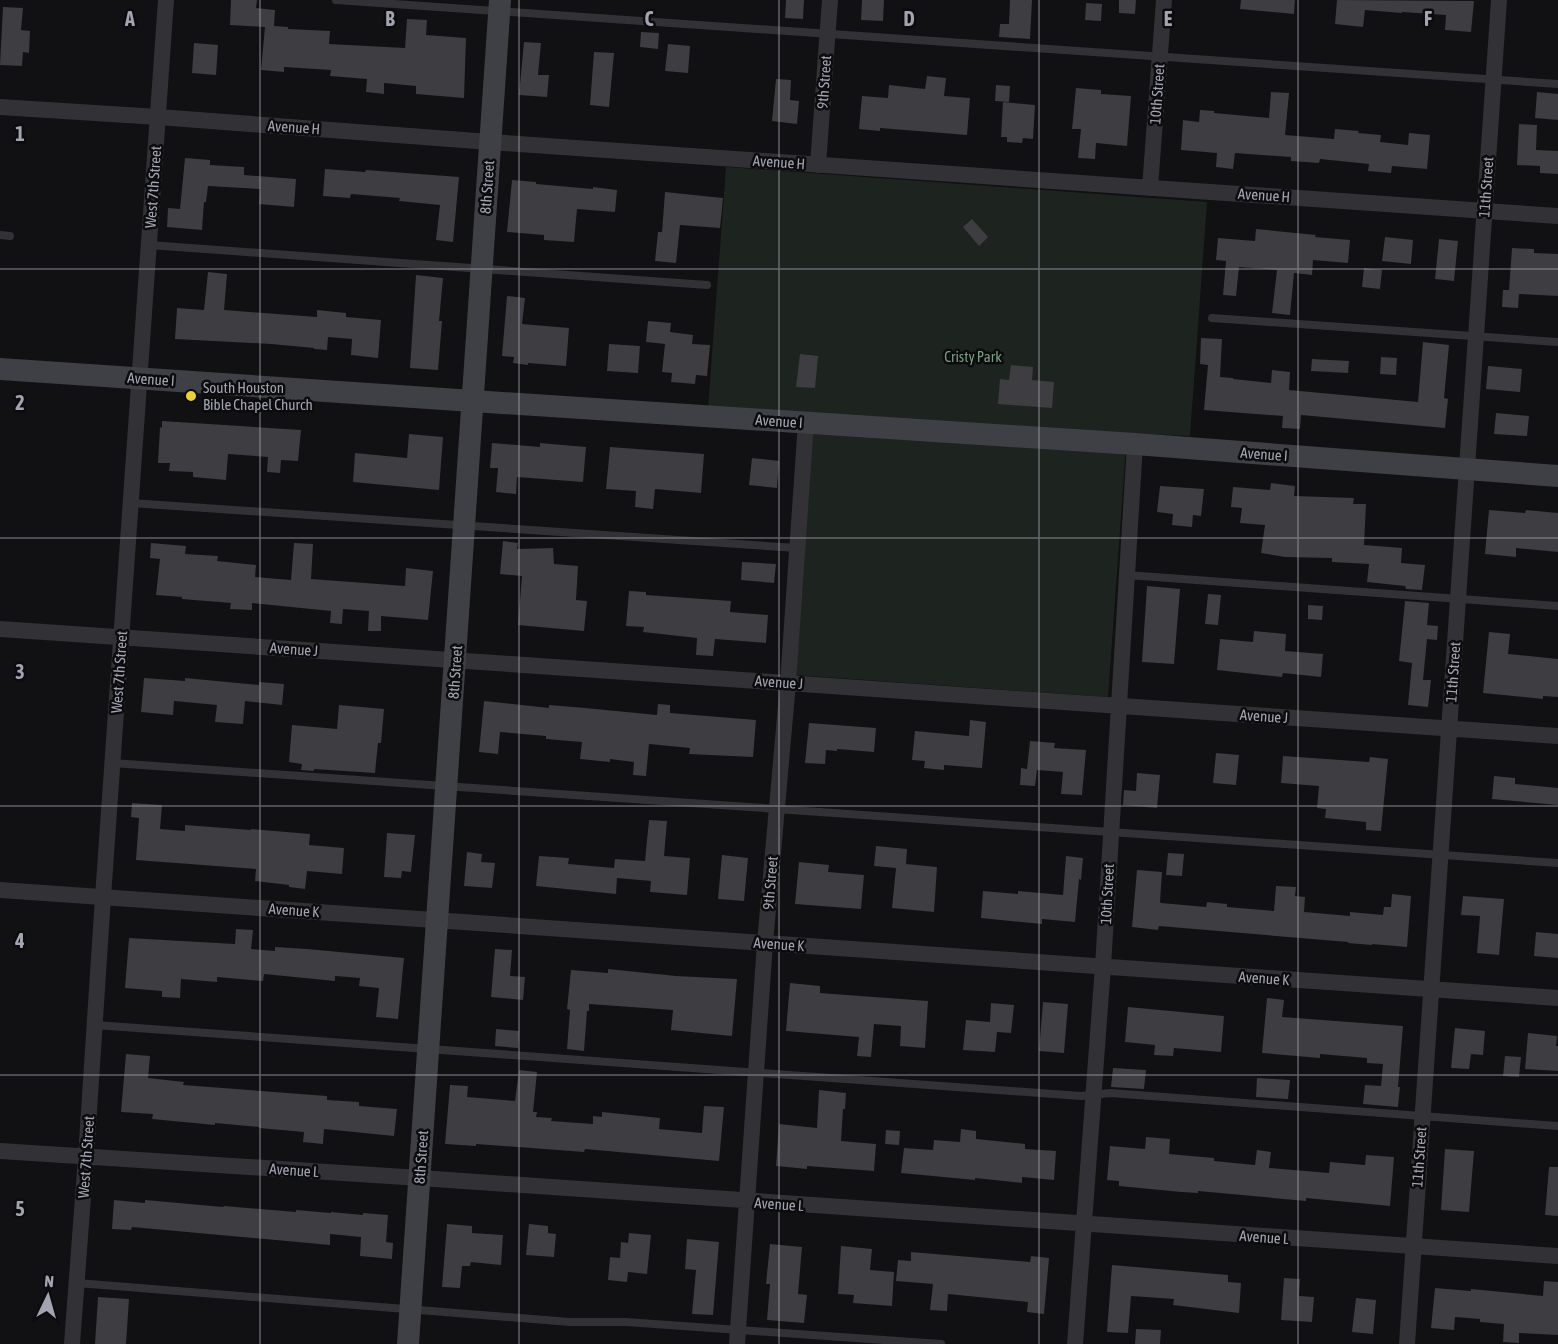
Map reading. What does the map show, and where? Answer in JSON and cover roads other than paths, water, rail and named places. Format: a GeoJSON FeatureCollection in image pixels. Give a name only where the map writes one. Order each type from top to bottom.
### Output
{"type":"FeatureCollection","features":[{"type":"Feature","properties":{"kind":"street","name":"West 7th Street"},"geometry":{"type":"LineString","coordinates":[[72,1344],[166,0]]}},
{"type":"Feature","properties":{"kind":"street","name":"9th Street"},"geometry":{"type":"LineString","coordinates":[[818,165],[830,0]]}},
{"type":"Feature","properties":{"kind":"street","name":"10th Street"},"geometry":{"type":"LineString","coordinates":[[1150,188],[1164,0]]}},
{"type":"Feature","properties":{"kind":"street","name":"11th Street"},"geometry":{"type":"LineString","coordinates":[[1407,1344],[1499,0]]}},
{"type":"Feature","properties":{"kind":"street","name":"8th Street"},"geometry":{"type":"LineString","coordinates":[[408,1344],[499,6]]}},
{"type":"Feature","properties":{"kind":"street","name":"Avenue H"},"geometry":{"type":"LineString","coordinates":[[0,107],[1558,216]]}},
{"type":"Feature","properties":{"kind":"street","name":"Avenue I"},"geometry":{"type":"LineString","coordinates":[[0,369],[1135,444],[1558,476]]}},
{"type":"Feature","properties":{"kind":"street","name":"9th Street"},"geometry":{"type":"LineString","coordinates":[[738,1337],[765,943],[788,683],[806,422]]}},
{"type":"Feature","properties":{"kind":"street","name":"10th Street"},"geometry":{"type":"LineString","coordinates":[[1075,1344],[1111,832],[1135,444]]}},
{"type":"Feature","properties":{"kind":"street","name":"Avenue J"},"geometry":{"type":"LineString","coordinates":[[0,629],[1558,736]]}},
{"type":"Feature","properties":{"kind":"street","name":"Avenue K"},"geometry":{"type":"LineString","coordinates":[[0,890],[1558,998]]}},
{"type":"Feature","properties":{"kind":"street","name":"Avenue L"},"geometry":{"type":"LineString","coordinates":[[0,1151],[1558,1256]]}},
{"type":"Feature","properties":{"kind":"lane"},"geometry":{"type":"LineString","coordinates":[[336,0],[499,6],[827,34],[1558,84]]}},
{"type":"Feature","properties":{"kind":"lane"},"geometry":{"type":"LineString","coordinates":[[0,235],[10,236]]}},
{"type":"Feature","properties":{"kind":"lane"},"geometry":{"type":"LineString","coordinates":[[149,245],[707,285]]}},
{"type":"Feature","properties":{"kind":"lane"},"geometry":{"type":"LineString","coordinates":[[1212,318],[1558,342]]}},
{"type":"Feature","properties":{"kind":"lane"},"geometry":{"type":"LineString","coordinates":[[131,503],[797,548]]}},
{"type":"Feature","properties":{"kind":"lane"},"geometry":{"type":"LineString","coordinates":[[1127,574],[1558,606]]}},
{"type":"Feature","properties":{"kind":"lane"},"geometry":{"type":"LineString","coordinates":[[112,763],[1558,863]]}},
{"type":"Feature","properties":{"kind":"lane"},"geometry":{"type":"LineString","coordinates":[[95,1025],[1069,1095],[1110,1093],[1558,1126]]}},
{"type":"Feature","properties":{"kind":"lane"},"geometry":{"type":"LineString","coordinates":[[77,1283],[570,1322],[626,1322],[738,1337],[940,1344]]}},
{"type":"Feature","properties":{"kind":"place","name":"South Houston Bible Chapel Church"},"geometry":{"type":"Point","coordinates":[191,396]}},
{"type":"Feature","properties":{"kind":"park label","name":"Cristy Park"},"geometry":{"type":"Point","coordinates":[973,356]}}]}
